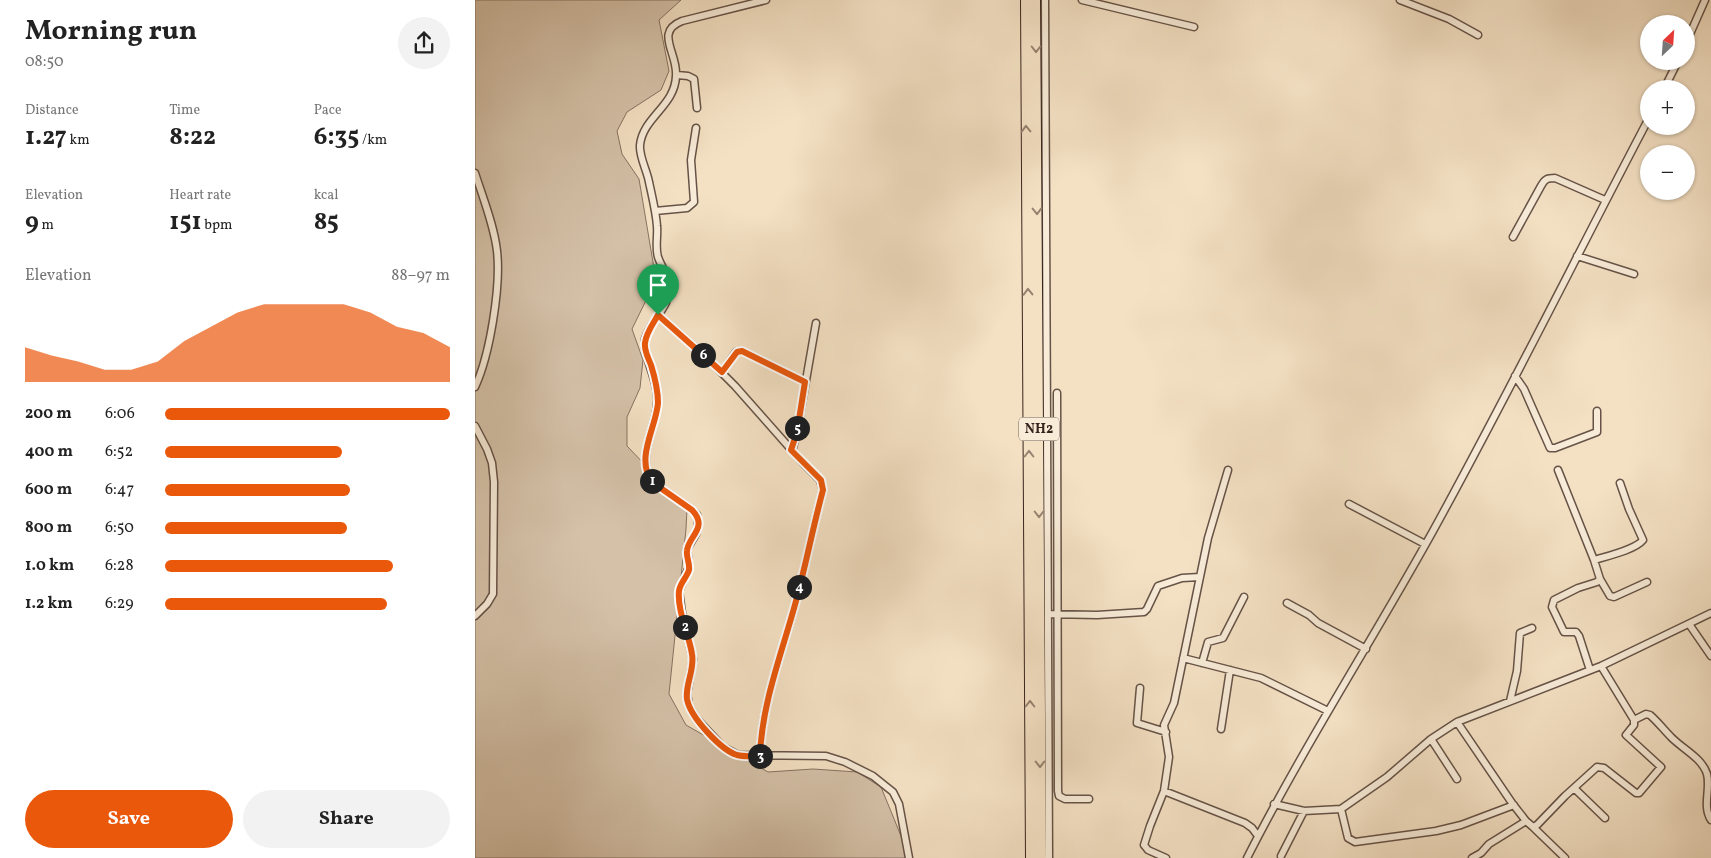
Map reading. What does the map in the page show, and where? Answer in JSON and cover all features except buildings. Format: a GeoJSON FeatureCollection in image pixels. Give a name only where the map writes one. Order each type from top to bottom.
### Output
{"type":"FeatureCollection","features":[{"type":"Feature","properties":{"kind":"highway","name":"NH2"},"geometry":{"type":"LineString","coordinates":[[1025,0],[1031,858]]}},
{"type":"Feature","properties":{"kind":"highway","name":"NH2"},"geometry":{"type":"LineString","coordinates":[[1035,0],[1041,858]]}},
{"type":"Feature","properties":{"kind":"street"},"geometry":{"type":"LineString","coordinates":[[766,0],[682,21],[670,26],[668,33],[668,41],[674,57],[677,75],[670,98],[650,122],[640,145],[655,211],[658,256],[669,283],[670,291],[667,301],[645,338],[645,346],[658,392],[658,405],[648,440],[646,468],[652,482],[692,510],[697,515],[698,520],[696,534],[687,549],[688,571],[679,591],[693,659],[687,700],[695,717],[723,747],[738,755],[825,756],[845,762],[873,776],[893,792],[899,804],[909,858]]}},
{"type":"Feature","properties":{"kind":"street"},"geometry":{"type":"LineString","coordinates":[[1045,0],[1049,858]]}},
{"type":"Feature","properties":{"kind":"street"},"geometry":{"type":"LineString","coordinates":[[1082,0],[1194,27]]}},
{"type":"Feature","properties":{"kind":"street"},"geometry":{"type":"LineString","coordinates":[[1400,0],[1449,19],[1477,35]]}},
{"type":"Feature","properties":{"kind":"street"},"geometry":{"type":"LineString","coordinates":[[1695,23],[1705,0]]}},
{"type":"Feature","properties":{"kind":"street"},"geometry":{"type":"LineString","coordinates":[[677,75],[688,76],[694,79],[697,108]]}},
{"type":"Feature","properties":{"kind":"street"},"geometry":{"type":"LineString","coordinates":[[655,211],[687,208],[694,202],[691,160],[696,128]]}},
{"type":"Feature","properties":{"kind":"street"},"geometry":{"type":"LineString","coordinates":[[1247,858],[1274,804],[1425,544],[1515,376],[1640,135]]}},
{"type":"Feature","properties":{"kind":"street"},"geometry":{"type":"LineString","coordinates":[[475,173],[497,249],[498,267],[497,289],[487,348],[482,370],[475,387]]}},
{"type":"Feature","properties":{"kind":"street"},"geometry":{"type":"LineString","coordinates":[[1513,237],[1541,186],[1548,178],[1555,178],[1605,200]]}},
{"type":"Feature","properties":{"kind":"street"},"geometry":{"type":"LineString","coordinates":[[1577,256],[1634,274]]}},
{"type":"Feature","properties":{"kind":"street"},"geometry":{"type":"LineString","coordinates":[[658,315],[722,372],[791,450],[821,480],[823,490],[796,601],[772,680],[763,721],[760,756]]}},
{"type":"Feature","properties":{"kind":"street"},"geometry":{"type":"LineString","coordinates":[[791,450],[797,432],[816,323]]}},
{"type":"Feature","properties":{"kind":"street"},"geometry":{"type":"LineString","coordinates":[[722,372],[737,352],[742,351],[805,382]]}},
{"type":"Feature","properties":{"kind":"street"},"geometry":{"type":"LineString","coordinates":[[1515,376],[1524,389],[1550,448],[1555,448],[1597,432],[1597,411]]}},
{"type":"Feature","properties":{"kind":"street"},"geometry":{"type":"LineString","coordinates":[[1057,393],[1058,791],[1061,798],[1089,799]]}},
{"type":"Feature","properties":{"kind":"street"},"geometry":{"type":"LineString","coordinates":[[475,426],[492,463],[494,482],[493,594],[487,604],[475,616]]}},
{"type":"Feature","properties":{"kind":"street"},"geometry":{"type":"LineString","coordinates":[[1166,858],[1148,850],[1144,845],[1164,791],[1169,757],[1164,725],[1174,703],[1208,538],[1228,470]]}},
{"type":"Feature","properties":{"kind":"street"},"geometry":{"type":"LineString","coordinates":[[1558,470],[1594,560],[1600,580],[1612,597],[1647,582]]}},
{"type":"Feature","properties":{"kind":"street"},"geometry":{"type":"LineString","coordinates":[[1594,560],[1617,554],[1640,544],[1643,540],[1619,483]]}},
{"type":"Feature","properties":{"kind":"street"},"geometry":{"type":"LineString","coordinates":[[1349,504],[1425,544]]}},
{"type":"Feature","properties":{"kind":"street"},"geometry":{"type":"LineString","coordinates":[[1048,614],[1097,615],[1144,612],[1158,586],[1182,578],[1200,577]]}},
{"type":"Feature","properties":{"kind":"street"},"geometry":{"type":"LineString","coordinates":[[1590,670],[1579,636],[1576,632],[1566,632],[1563,630],[1551,605],[1554,600],[1565,594],[1600,580]]}},
{"type":"Feature","properties":{"kind":"street"},"geometry":{"type":"LineString","coordinates":[[1202,663],[1208,642],[1223,638],[1244,597]]}},
{"type":"Feature","properties":{"kind":"street"},"geometry":{"type":"LineString","coordinates":[[1287,603],[1309,615],[1318,624],[1366,648]]}},
{"type":"Feature","properties":{"kind":"street"},"geometry":{"type":"LineString","coordinates":[[1274,804],[1304,811],[1341,809],[1387,777],[1431,739],[1457,722],[1601,666],[1711,613]]}},
{"type":"Feature","properties":{"kind":"street"},"geometry":{"type":"LineString","coordinates":[[1689,624],[1711,656]]}},
{"type":"Feature","properties":{"kind":"street"},"geometry":{"type":"LineString","coordinates":[[1510,701],[1517,671],[1520,633],[1532,628]]}},
{"type":"Feature","properties":{"kind":"street"},"geometry":{"type":"LineString","coordinates":[[1183,658],[1261,678],[1328,711]]}},
{"type":"Feature","properties":{"kind":"street"},"geometry":{"type":"LineString","coordinates":[[1533,827],[1595,769],[1600,767],[1636,793],[1641,792],[1661,767],[1659,763],[1626,736],[1634,720],[1601,666]]}},
{"type":"Feature","properties":{"kind":"street"},"geometry":{"type":"LineString","coordinates":[[1221,729],[1230,670]]}},
{"type":"Feature","properties":{"kind":"street"},"geometry":{"type":"LineString","coordinates":[[1140,688],[1137,724],[1166,732]]}},
{"type":"Feature","properties":{"kind":"street"},"geometry":{"type":"LineString","coordinates":[[1634,720],[1646,714],[1650,715],[1701,764],[1707,773],[1707,808],[1711,820]]}},
{"type":"Feature","properties":{"kind":"street"},"geometry":{"type":"LineString","coordinates":[[1457,722],[1525,821],[1565,858]]}},
{"type":"Feature","properties":{"kind":"street"},"geometry":{"type":"LineString","coordinates":[[1431,739],[1457,779]]}},
{"type":"Feature","properties":{"kind":"street"},"geometry":{"type":"LineString","coordinates":[[1574,788],[1605,818]]}},
{"type":"Feature","properties":{"kind":"street"},"geometry":{"type":"LineString","coordinates":[[1164,791],[1245,823],[1253,828],[1258,836]]}},
{"type":"Feature","properties":{"kind":"street"},"geometry":{"type":"LineString","coordinates":[[1341,809],[1348,838],[1355,842],[1436,831],[1461,825],[1514,806]]}},
{"type":"Feature","properties":{"kind":"street"},"geometry":{"type":"LineString","coordinates":[[1281,856],[1304,811]]}},
{"type":"Feature","properties":{"kind":"street"},"geometry":{"type":"LineString","coordinates":[[1472,858],[1484,855],[1489,844],[1525,821]]}},
{"type":"Feature","properties":{"kind":"shaded area"},"geometry":{"type":"Polygon","coordinates":[[[475,0],[681,0],[659,20],[669,71],[661,90],[627,112],[617,131],[622,154],[639,179],[656,280],[632,329],[643,360],[640,388],[627,417],[627,446],[687,509],[669,694],[686,725],[768,772],[813,769],[857,772],[881,787],[910,858],[475,858],[475,0]]]}},
{"type":"Feature","properties":{"kind":"route"},"geometry":{"type":"LineString","coordinates":[[658,315],[722,372],[737,352],[745,351],[805,382],[797,432],[791,450],[821,480],[823,490],[796,601],[768,696],[763,721],[760,756],[738,755],[723,747],[695,717],[687,700],[693,659],[679,591],[688,571],[689,560],[686,553],[696,534],[698,520],[697,515],[692,510],[652,482],[646,468],[648,440],[655,420],[658,392],[645,346],[645,338],[658,315]]}}]}
